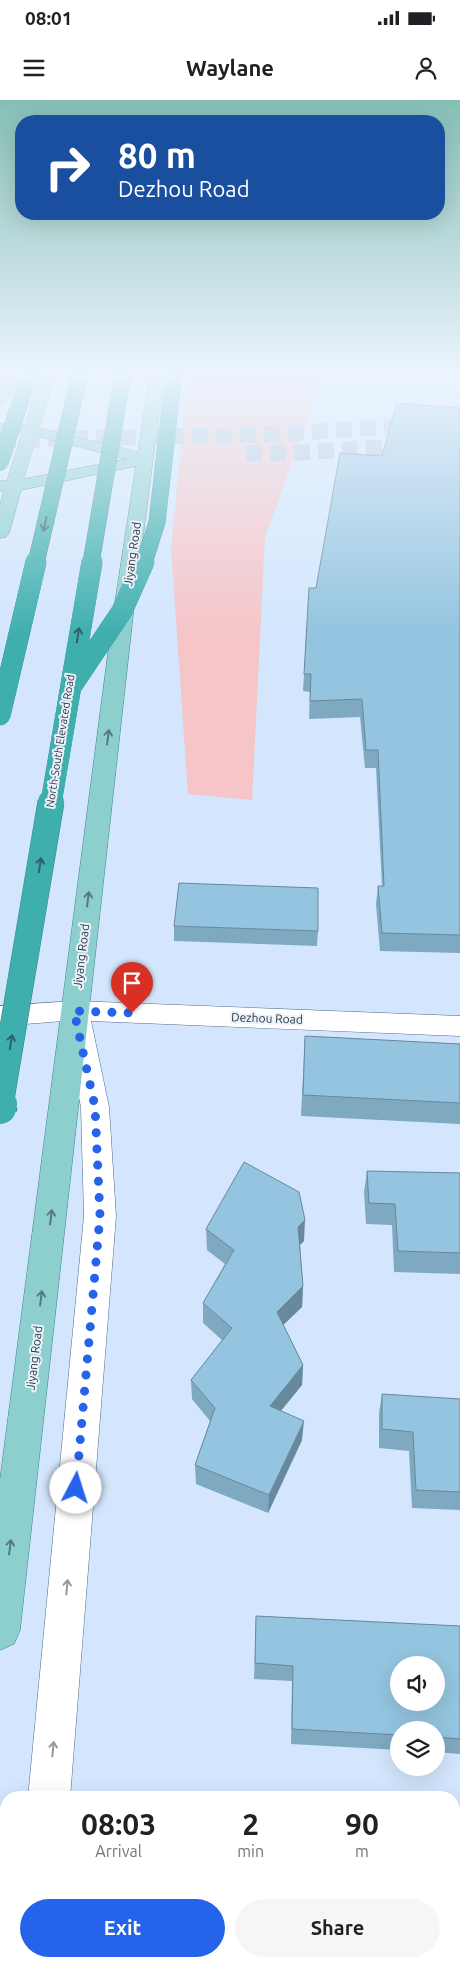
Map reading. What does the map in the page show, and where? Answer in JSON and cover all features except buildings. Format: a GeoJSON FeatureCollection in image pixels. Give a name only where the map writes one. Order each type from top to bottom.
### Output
{"type":"FeatureCollection","features":[{"type":"Feature","properties":{"kind":"highway"},"geometry":{"type":"LineString","coordinates":[[0,715],[60,460]]}},
{"type":"Feature","properties":{"kind":"highway","name":"North-South Elevated Road"},"geometry":{"type":"LineString","coordinates":[[0,1108],[68,691],[108,460]]}},
{"type":"Feature","properties":{"kind":"highway"},"geometry":{"type":"LineString","coordinates":[[68,691],[122,611],[143,565],[157,522],[164,460]]}},
{"type":"Feature","properties":{"kind":"main road"},"geometry":{"type":"LineString","coordinates":[[0,533],[5,486],[17,460]]}},
{"type":"Feature","properties":{"kind":"main road"},"geometry":{"type":"LineString","coordinates":[[5,486],[140,460]]}},
{"type":"Feature","properties":{"kind":"main road","name":"Jiyang Road"},"geometry":{"type":"LineString","coordinates":[[0,1630],[46,1265],[74,1011],[123,616],[146,460]]}},
{"type":"Feature","properties":{"kind":"street","name":"Dezhou Road"},"geometry":{"type":"LineString","coordinates":[[0,1000],[74,1011]]}},
{"type":"Feature","properties":{"kind":"street","name":"Dezhou Road"},"geometry":{"type":"LineString","coordinates":[[0,1016],[74,1011],[460,1026]]}},
{"type":"Feature","properties":{"kind":"street"},"geometry":{"type":"LineString","coordinates":[[50,1791],[100,1216],[95,1107],[74,1011]]}},
{"type":"Feature","properties":{"kind":"shaded area"},"geometry":{"type":"Polygon","coordinates":[[[180,460],[293,460],[265,537],[252,800],[188,794],[171,548],[180,460]]]}},
{"type":"Feature","properties":{"kind":"route"},"geometry":{"type":"LineString","coordinates":[[76,1488],[100,1216],[95,1107],[74,1011],[132,1013]]}}]}
